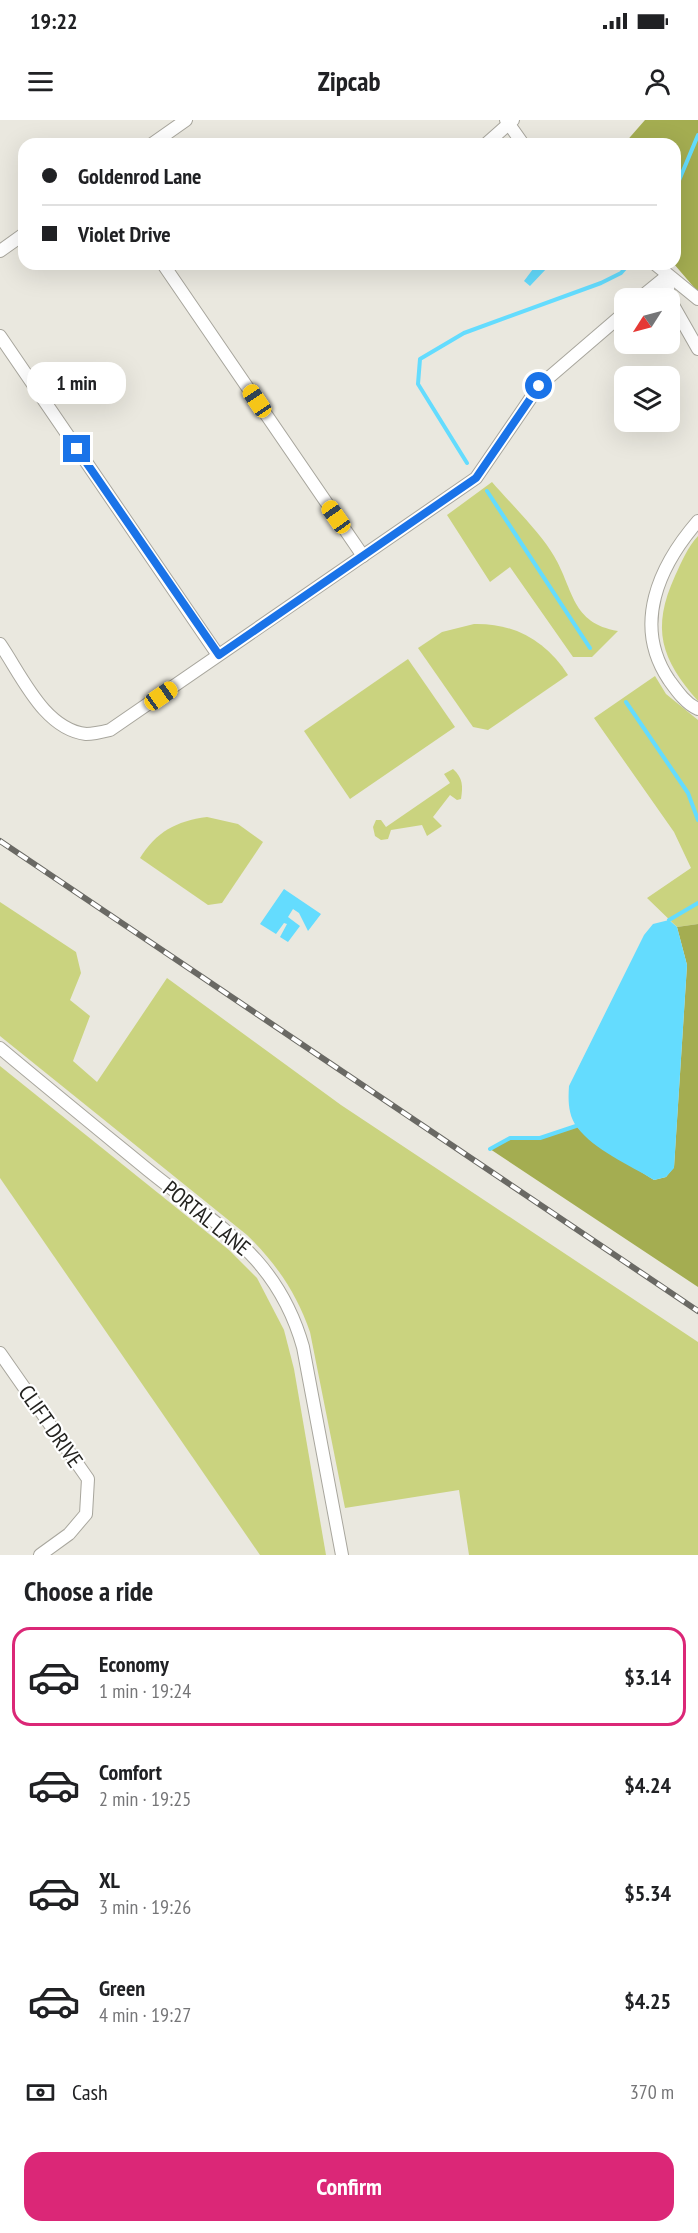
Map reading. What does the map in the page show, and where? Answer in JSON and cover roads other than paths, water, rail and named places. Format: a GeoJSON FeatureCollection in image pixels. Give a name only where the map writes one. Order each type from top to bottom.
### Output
{"type":"FeatureCollection","features":[{"type":"Feature","properties":{"kind":"street"},"geometry":{"type":"LineString","coordinates":[[160,138],[186,120]]}},
{"type":"Feature","properties":{"kind":"street"},"geometry":{"type":"LineString","coordinates":[[492,138],[509,122],[519,138]]}},
{"type":"Feature","properties":{"kind":"street"},"geometry":{"type":"LineString","coordinates":[[0,250],[18,238]]}},
{"type":"Feature","properties":{"kind":"street"},"geometry":{"type":"LineString","coordinates":[[167,270],[363,556]]}},
{"type":"Feature","properties":{"kind":"street"},"geometry":{"type":"LineString","coordinates":[[661,270],[698,299]]}},
{"type":"Feature","properties":{"kind":"street"},"geometry":{"type":"LineString","coordinates":[[652,288],[667,276]]}},
{"type":"Feature","properties":{"kind":"street"},"geometry":{"type":"LineString","coordinates":[[667,276],[669,298],[698,349]]}},
{"type":"Feature","properties":{"kind":"street"},"geometry":{"type":"LineString","coordinates":[[0,644],[48,715],[66,728],[88,734],[110,730],[122,724],[476,478],[539,386],[614,322]]}},
{"type":"Feature","properties":{"kind":"street"},"geometry":{"type":"LineString","coordinates":[[0,336],[219,655]]}},
{"type":"Feature","properties":{"kind":"street"},"geometry":{"type":"LineString","coordinates":[[698,521],[664,569],[651,615],[652,646],[657,659],[677,691],[698,710]]}},
{"type":"Feature","properties":{"kind":"street","name":"PORTAL LANE"},"geometry":{"type":"LineString","coordinates":[[0,1048],[246,1246],[272,1277],[295,1319],[303,1347],[342,1555]]}},
{"type":"Feature","properties":{"kind":"street","name":"CLIFT DRIVE"},"geometry":{"type":"LineString","coordinates":[[0,1353],[88,1479],[86,1514],[69,1534],[40,1555]]}},
{"type":"Feature","properties":{"kind":"water"},"geometry":{"type":"Polygon","coordinates":[[[532,270],[545,270],[530,286],[524,281],[532,270]]]}},
{"type":"Feature","properties":{"kind":"water"},"geometry":{"type":"Polygon","coordinates":[[[284,889],[321,914],[308,931],[299,913],[293,909],[288,917],[300,926],[288,942],[280,937],[287,924],[284,923],[276,934],[260,924],[284,889]]]}},
{"type":"Feature","properties":{"kind":"water"},"geometry":{"type":"Polygon","coordinates":[[[669,920],[677,927],[687,965],[674,1168],[666,1177],[654,1180],[603,1150],[584,1135],[572,1118],[569,1107],[569,1086],[644,935],[653,924],[669,920]]]}},
{"type":"Feature","properties":{"kind":"waterway"},"geometry":{"type":"LineString","coordinates":[[681,176],[698,135]]}},
{"type":"Feature","properties":{"kind":"waterway"},"geometry":{"type":"LineString","coordinates":[[467,463],[418,384],[420,359],[464,333],[601,283],[624,270]]}},
{"type":"Feature","properties":{"kind":"waterway"},"geometry":{"type":"LineString","coordinates":[[487,491],[590,648]]}},
{"type":"Feature","properties":{"kind":"waterway"},"geometry":{"type":"LineString","coordinates":[[626,702],[688,793],[698,820]]}},
{"type":"Feature","properties":{"kind":"waterway"},"geometry":{"type":"LineString","coordinates":[[669,920],[698,903]]}},
{"type":"Feature","properties":{"kind":"waterway"},"geometry":{"type":"LineString","coordinates":[[490,1149],[510,1138],[540,1138],[576,1126]]}},
{"type":"Feature","properties":{"kind":"railway"},"geometry":{"type":"LineString","coordinates":[[0,841],[698,1311]]}}]}
